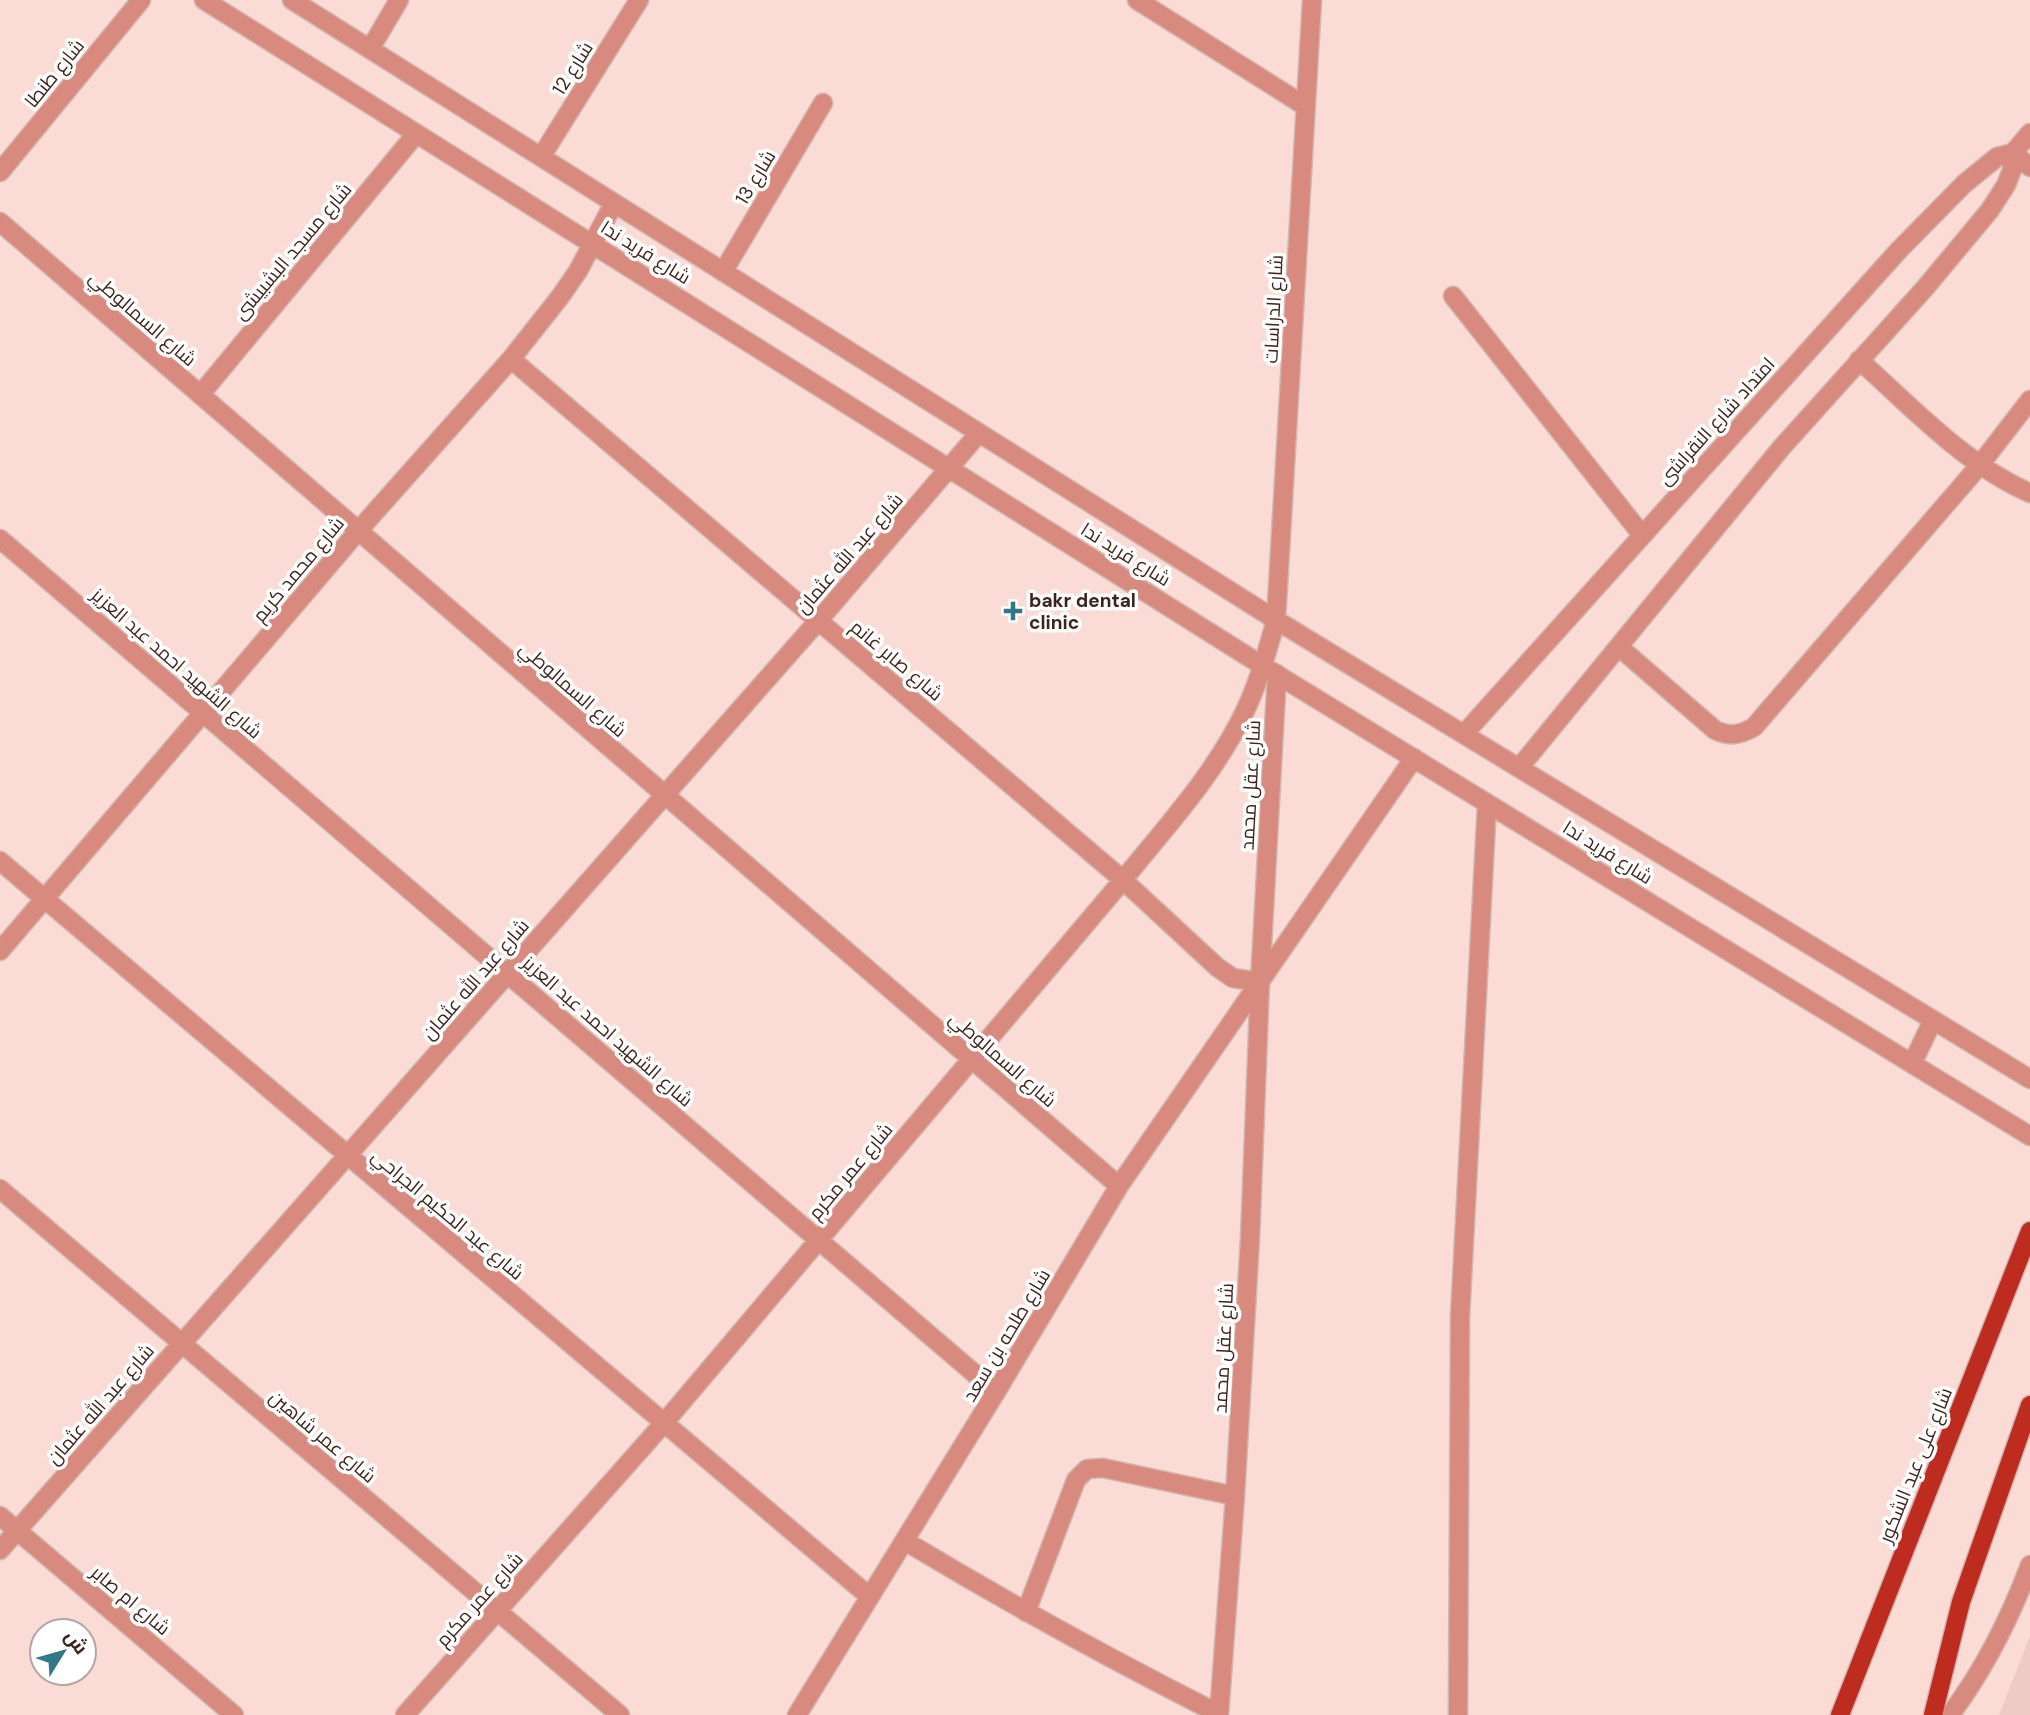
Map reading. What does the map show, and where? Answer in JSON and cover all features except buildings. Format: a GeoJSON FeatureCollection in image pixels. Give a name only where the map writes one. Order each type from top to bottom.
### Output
{"type":"FeatureCollection","features":[{"type":"Feature","properties":{"kind":"main road","name":"شارع على عبد الشكور"},"geometry":{"type":"LineString","coordinates":[[1840,1715],[2030,1231]]}},
{"type":"Feature","properties":{"kind":"main road"},"geometry":{"type":"LineString","coordinates":[[1933,1715],[1961,1602],[2030,1405]]}},
{"type":"Feature","properties":{"kind":"street","name":"شارع طنطا"},"geometry":{"type":"LineString","coordinates":[[0,172],[141,0]]}},
{"type":"Feature","properties":{"kind":"street","name":"شارع فريد ندا"},"geometry":{"type":"LineString","coordinates":[[204,0],[1270,670],[2030,1136]]}},
{"type":"Feature","properties":{"kind":"street","name":"شارع فريد ندا"},"geometry":{"type":"LineString","coordinates":[[292,0],[1276,620],[2030,1079]]}},
{"type":"Feature","properties":{"kind":"street"},"geometry":{"type":"LineString","coordinates":[[370,49],[399,0]]}},
{"type":"Feature","properties":{"kind":"street","name":"شارع 12"},"geometry":{"type":"LineString","coordinates":[[541,157],[639,0]]}},
{"type":"Feature","properties":{"kind":"street"},"geometry":{"type":"LineString","coordinates":[[1137,0],[1306,106]]}},
{"type":"Feature","properties":{"kind":"street","name":"شارع الدراسات"},"geometry":{"type":"LineString","coordinates":[[1276,620],[1311,0]]}},
{"type":"Feature","properties":{"kind":"street","name":"شارع 13"},"geometry":{"type":"LineString","coordinates":[[723,272],[823,103]]}},
{"type":"Feature","properties":{"kind":"street","name":"شارع مسجد البشبيشى"},"geometry":{"type":"LineString","coordinates":[[200,395],[416,134]]}},
{"type":"Feature","properties":{"kind":"street","name":"امتداد شارع النقراشى"},"geometry":{"type":"LineString","coordinates":[[1464,734],[1908,241],[1985,165],[1997,157],[2013,153],[2030,134]]}},
{"type":"Feature","properties":{"kind":"street"},"geometry":{"type":"LineString","coordinates":[[2013,153],[2030,167]]}},
{"type":"Feature","properties":{"kind":"street","name":"امتداد شارع النقراشى"},"geometry":{"type":"LineString","coordinates":[[1519,768],[1782,447],[1925,288],[1990,210],[2012,170],[2013,153]]}},
{"type":"Feature","properties":{"kind":"street","name":"شارع محمد كريم"},"geometry":{"type":"LineString","coordinates":[[0,951],[358,531],[511,359],[560,297],[614,204]]}},
{"type":"Feature","properties":{"kind":"street","name":"شارع السمالوطي"},"geometry":{"type":"LineString","coordinates":[[0,222],[1119,1186]]}},
{"type":"Feature","properties":{"kind":"street"},"geometry":{"type":"LineString","coordinates":[[1453,296],[1642,535]]}},
{"type":"Feature","properties":{"kind":"street","name":"شارع صابر غانم"},"geometry":{"type":"LineString","coordinates":[[511,359],[1123,880],[1225,973],[1233,978],[1260,982]]}},
{"type":"Feature","properties":{"kind":"street"},"geometry":{"type":"LineString","coordinates":[[1859,360],[1979,466],[2030,493]]}},
{"type":"Feature","properties":{"kind":"street"},"geometry":{"type":"LineString","coordinates":[[1619,647],[1715,730],[1734,735],[1754,727],[1979,466],[2030,400]]}},
{"type":"Feature","properties":{"kind":"street","name":"شارع عبد الله عثمان"},"geometry":{"type":"LineString","coordinates":[[0,1550],[818,621],[979,433]]}},
{"type":"Feature","properties":{"kind":"street","name":"شارع الشهيد احمد عبد العزيز"},"geometry":{"type":"LineString","coordinates":[[0,539],[996,1392]]}},
{"type":"Feature","properties":{"kind":"street","name":"شارع عمر مكرم"},"geometry":{"type":"LineString","coordinates":[[405,1715],[664,1423],[1193,794],[1221,754],[1270,670],[1276,620]]}},
{"type":"Feature","properties":{"kind":"street","name":"شارع عقل محمد"},"geometry":{"type":"LineString","coordinates":[[1219,1715],[1250,1239],[1270,670]]}},
{"type":"Feature","properties":{"kind":"street"},"geometry":{"type":"LineString","coordinates":[[1260,982],[1415,758]]}},
{"type":"Feature","properties":{"kind":"street"},"geometry":{"type":"LineString","coordinates":[[1458,1715],[1460,1317],[1487,803]]}},
{"type":"Feature","properties":{"kind":"street","name":"شارع عبد الحكيم الجراحي"},"geometry":{"type":"LineString","coordinates":[[0,861],[870,1597]]}},
{"type":"Feature","properties":{"kind":"street","name":"شارع طلحه بن سعد"},"geometry":{"type":"LineString","coordinates":[[797,1715],[1119,1186],[1260,982]]}},
{"type":"Feature","properties":{"kind":"street"},"geometry":{"type":"LineString","coordinates":[[1912,1063],[1933,1020]]}},
{"type":"Feature","properties":{"kind":"street","name":"شارع عمر شاهين"},"geometry":{"type":"LineString","coordinates":[[0,1189],[620,1715]]}},
{"type":"Feature","properties":{"kind":"street"},"geometry":{"type":"LineString","coordinates":[[1026,1612],[1076,1480],[1087,1469],[1103,1468],[1235,1496]]}},
{"type":"Feature","properties":{"kind":"street","name":"شارع ام صابر"},"geometry":{"type":"LineString","coordinates":[[0,1516],[234,1715]]}},
{"type":"Feature","properties":{"kind":"street"},"geometry":{"type":"LineString","coordinates":[[905,1541],[1112,1660],[1219,1715]]}},
{"type":"Feature","properties":{"kind":"street"},"geometry":{"type":"LineString","coordinates":[[1950,1715],[1997,1641],[2030,1565]]}},
{"type":"Feature","properties":{"kind":"shaded area"},"geometry":{"type":"Polygon","coordinates":[[[2030,1636],[2030,1715],[1999,1715],[2030,1636]]]}},
{"type":"Feature","properties":{"kind":"place","name":"bakr dental clinic"},"geometry":{"type":"Point","coordinates":[1013,611]}}]}
